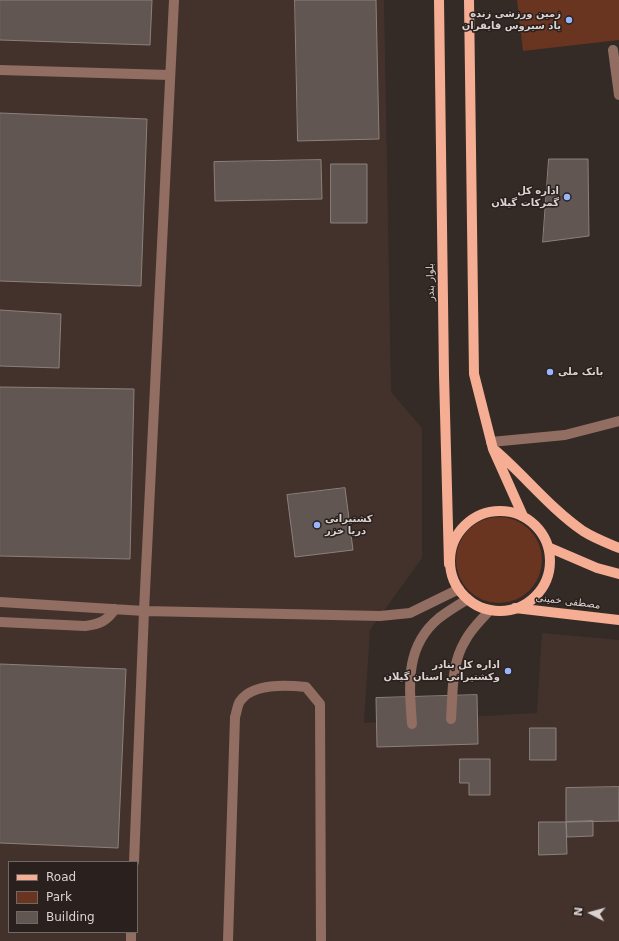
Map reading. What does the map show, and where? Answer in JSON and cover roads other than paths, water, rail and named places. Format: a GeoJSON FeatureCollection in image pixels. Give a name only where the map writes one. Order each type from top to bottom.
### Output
{"type":"FeatureCollection","features":[{"type":"Feature","properties":{"kind":"main road","name":"بلوار بندر"},"geometry":{"type":"LineString","coordinates":[[439,0],[444,375],[449,564]]}},
{"type":"Feature","properties":{"kind":"main road"},"geometry":{"type":"LineString","coordinates":[[469,0],[474,374],[492,445],[523,516]]}},
{"type":"Feature","properties":{"kind":"main road"},"geometry":{"type":"LineString","coordinates":[[492,445],[518,470],[542,497],[583,531],[619,548]]}},
{"type":"Feature","properties":{"kind":"main road"},"geometry":{"type":"LineString","coordinates":[[497,510],[523,516],[534,524],[548,547],[550,560],[544,584],[536,595],[526,603],[515,608],[503,611],[490,610],[478,606],[459,590],[453,578],[449,564],[454,539],[462,528],[472,519],[484,513],[497,510]]}},
{"type":"Feature","properties":{"kind":"main road"},"geometry":{"type":"LineString","coordinates":[[548,547],[597,568],[619,574]]}},
{"type":"Feature","properties":{"kind":"main road","name":"مصطفی خمینی"},"geometry":{"type":"LineString","coordinates":[[515,608],[619,620]]}},
{"type":"Feature","properties":{"kind":"street"},"geometry":{"type":"LineString","coordinates":[[134,861],[144,611],[169,75],[174,0]]}},
{"type":"Feature","properties":{"kind":"street"},"geometry":{"type":"LineString","coordinates":[[613,50],[619,95]]}},
{"type":"Feature","properties":{"kind":"street"},"geometry":{"type":"LineString","coordinates":[[0,70],[169,75]]}},
{"type":"Feature","properties":{"kind":"street"},"geometry":{"type":"LineString","coordinates":[[492,445],[565,435],[619,421]]}},
{"type":"Feature","properties":{"kind":"street"},"geometry":{"type":"LineString","coordinates":[[0,602],[144,611],[380,616],[410,613],[459,590]]}},
{"type":"Feature","properties":{"kind":"street"},"geometry":{"type":"LineString","coordinates":[[412,724],[410,687],[411,663],[422,636],[439,618],[468,599]]}},
{"type":"Feature","properties":{"kind":"street"},"geometry":{"type":"LineString","coordinates":[[0,622],[85,626],[99,624],[109,618],[115,608]]}},
{"type":"Feature","properties":{"kind":"street"},"geometry":{"type":"LineString","coordinates":[[451,719],[453,678],[464,641],[490,610]]}},
{"type":"Feature","properties":{"kind":"street"},"geometry":{"type":"LineString","coordinates":[[228,941],[235,717],[240,701],[249,692],[282,684],[306,687],[320,704],[321,941]]}},
{"type":"Feature","properties":{"kind":"place","name":"زمین ورزشی زنده یاد سیروس قایقران"},"geometry":{"type":"Point","coordinates":[569,20]}},
{"type":"Feature","properties":{"kind":"place","name":"اداره کل گمرکات گیلان"},"geometry":{"type":"Point","coordinates":[567,197]}},
{"type":"Feature","properties":{"kind":"place","name":"بانک ملی"},"geometry":{"type":"Point","coordinates":[550,372]}},
{"type":"Feature","properties":{"kind":"place","name":"کشتیرانی دریا خزر"},"geometry":{"type":"Point","coordinates":[317,525]}},
{"type":"Feature","properties":{"kind":"place","name":"اداره کل بنادر وکشتیرانی استان گیلان"},"geometry":{"type":"Point","coordinates":[508,671]}}]}
